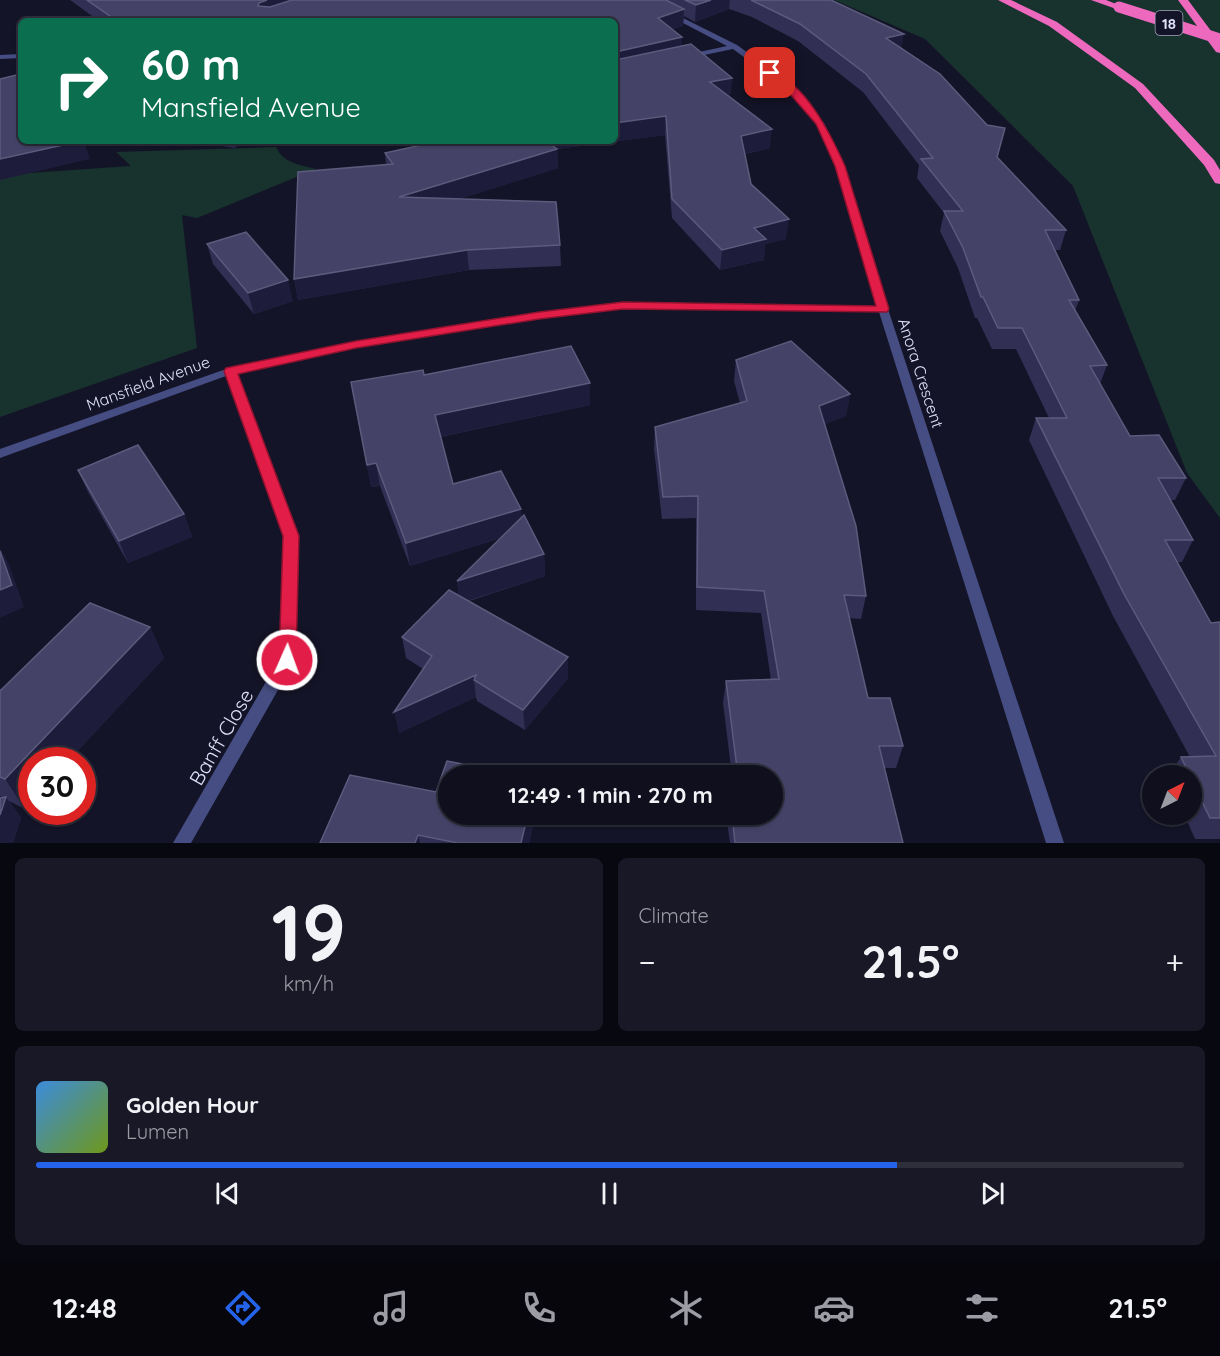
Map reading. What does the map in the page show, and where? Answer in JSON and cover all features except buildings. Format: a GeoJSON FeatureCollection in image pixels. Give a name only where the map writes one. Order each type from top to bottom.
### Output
{"type":"FeatureCollection","features":[{"type":"Feature","properties":{"kind":"highway"},"geometry":{"type":"LineString","coordinates":[[1003,0],[1053,24],[1139,86],[1209,163],[1220,180]]}},
{"type":"Feature","properties":{"kind":"highway","name":"18"},"geometry":{"type":"LineString","coordinates":[[1096,0],[1220,39]]}},
{"type":"Feature","properties":{"kind":"highway"},"geometry":{"type":"LineString","coordinates":[[1184,0],[1220,50]]}},
{"type":"Feature","properties":{"kind":"street","name":"Anora Crescent"},"geometry":{"type":"LineString","coordinates":[[642,0],[734,47],[787,85],[820,123],[840,166],[883,309],[1055,843]]}},
{"type":"Feature","properties":{"kind":"street"},"geometry":{"type":"LineString","coordinates":[[680,59],[734,47]]}},
{"type":"Feature","properties":{"kind":"street"},"geometry":{"type":"LineString","coordinates":[[0,57],[18,56]]}},
{"type":"Feature","properties":{"kind":"street","name":"Mansfield Avenue"},"geometry":{"type":"LineString","coordinates":[[0,454],[230,371],[356,344],[539,315],[623,305],[883,309]]}},
{"type":"Feature","properties":{"kind":"street","name":"Banff Close"},"geometry":{"type":"LineString","coordinates":[[182,843],[287,660],[291,536],[230,371]]}},
{"type":"Feature","properties":{"kind":"green space"},"geometry":{"type":"Polygon","coordinates":[[[834,0],[1220,0],[1220,518],[1187,473],[1073,186],[925,39],[834,0]]]}},
{"type":"Feature","properties":{"kind":"green space"},"geometry":{"type":"Polygon","coordinates":[[[276,147],[288,160],[316,169],[197,218],[182,215],[197,348],[0,417],[0,175],[131,166],[116,152],[276,147]]]}},
{"type":"Feature","properties":{"kind":"route"},"geometry":{"type":"LineString","coordinates":[[287,660],[291,536],[230,371],[356,344],[539,315],[623,305],[883,309],[840,166],[820,123],[787,85],[770,73]]}}]}
